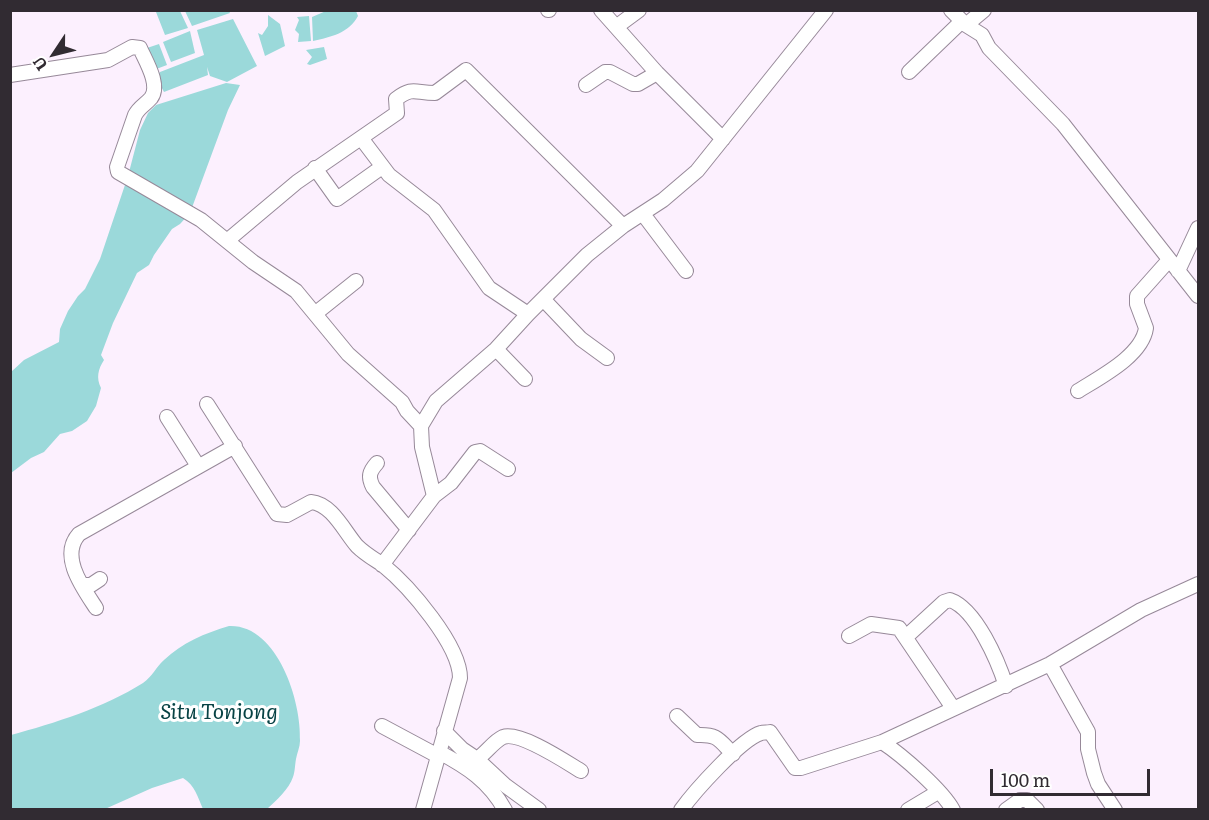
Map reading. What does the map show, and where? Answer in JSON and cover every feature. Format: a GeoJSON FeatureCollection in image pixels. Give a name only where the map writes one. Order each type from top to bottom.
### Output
{"type":"FeatureCollection","features":[{"type":"Feature","properties":{"kind":"street"},"geometry":{"type":"LineString","coordinates":[[602,10],[657,73],[723,139]]}},
{"type":"Feature","properties":{"kind":"street"},"geometry":{"type":"LineString","coordinates":[[616,27],[639,10]]}},
{"type":"Feature","properties":{"kind":"street"},"geometry":{"type":"LineString","coordinates":[[434,496],[422,447],[421,426],[436,400],[496,349],[587,255],[697,171],[826,10]]}},
{"type":"Feature","properties":{"kind":"street"},"geometry":{"type":"LineString","coordinates":[[951,10],[964,24],[982,35],[989,48],[1063,124],[1198,296]]}},
{"type":"Feature","properties":{"kind":"street"},"geometry":{"type":"LineString","coordinates":[[909,72],[964,24],[984,10]]}},
{"type":"Feature","properties":{"kind":"street"},"geometry":{"type":"LineString","coordinates":[[10,75],[108,60],[132,47],[140,48],[155,89],[153,96],[140,107],[135,115],[117,169],[120,173],[192,214],[228,240],[253,262],[296,291],[348,354],[402,402],[421,426]]}},
{"type":"Feature","properties":{"kind":"street"},"geometry":{"type":"LineString","coordinates":[[228,240],[315,168],[397,113],[396,99],[406,91],[435,93],[466,70],[623,226]]}},
{"type":"Feature","properties":{"kind":"street"},"geometry":{"type":"LineString","coordinates":[[586,85],[605,72],[638,84],[657,73]]}},
{"type":"Feature","properties":{"kind":"street"},"geometry":{"type":"LineString","coordinates":[[361,138],[395,181],[429,205],[489,288],[528,314]]}},
{"type":"Feature","properties":{"kind":"street"},"geometry":{"type":"LineString","coordinates":[[315,168],[337,199],[382,167]]}},
{"type":"Feature","properties":{"kind":"street"},"geometry":{"type":"LineString","coordinates":[[643,214],[686,271]]}},
{"type":"Feature","properties":{"kind":"street"},"geometry":{"type":"LineString","coordinates":[[1178,271],[1198,228]]}},
{"type":"Feature","properties":{"kind":"street"},"geometry":{"type":"LineString","coordinates":[[1078,391],[1116,367],[1139,345],[1146,328],[1137,304],[1137,296],[1169,260]]}},
{"type":"Feature","properties":{"kind":"street"},"geometry":{"type":"LineString","coordinates":[[316,313],[356,282]]}},
{"type":"Feature","properties":{"kind":"street"},"geometry":{"type":"LineString","coordinates":[[543,299],[580,339],[607,358]]}},
{"type":"Feature","properties":{"kind":"street"},"geometry":{"type":"LineString","coordinates":[[496,349],[525,379]]}},
{"type":"Feature","properties":{"kind":"street"},"geometry":{"type":"LineString","coordinates":[[207,404],[277,514],[287,515],[311,502],[323,505],[365,553],[382,565],[420,602],[454,652],[458,662],[459,678],[423,810]]}},
{"type":"Feature","properties":{"kind":"street"},"geometry":{"type":"LineString","coordinates":[[167,417],[198,466]]}},
{"type":"Feature","properties":{"kind":"street"},"geometry":{"type":"LineString","coordinates":[[96,608],[82,585],[70,551],[72,543],[79,534],[235,446]]}},
{"type":"Feature","properties":{"kind":"street"},"geometry":{"type":"LineString","coordinates":[[382,565],[434,496],[451,483],[475,452],[480,451],[508,469]]}},
{"type":"Feature","properties":{"kind":"street"},"geometry":{"type":"LineString","coordinates":[[376,463],[369,474],[369,480],[410,530]]}},
{"type":"Feature","properties":{"kind":"street"},"geometry":{"type":"LineString","coordinates":[[82,585],[91,585],[100,579]]}},
{"type":"Feature","properties":{"kind":"street"},"geometry":{"type":"LineString","coordinates":[[681,810],[699,787],[733,754],[760,733],[770,732],[776,738],[795,768],[882,742],[1050,664],[1141,610],[1198,584]]}},
{"type":"Feature","properties":{"kind":"street"},"geometry":{"type":"LineString","coordinates":[[906,636],[944,602],[950,600],[957,602],[966,609],[985,638],[999,664],[1006,686]]}},
{"type":"Feature","properties":{"kind":"street"},"geometry":{"type":"LineString","coordinates":[[849,636],[870,624],[899,628],[953,708]]}},
{"type":"Feature","properties":{"kind":"street"},"geometry":{"type":"LineString","coordinates":[[1050,664],[1088,732],[1088,749],[1094,773],[1114,810]]}},
{"type":"Feature","properties":{"kind":"street"},"geometry":{"type":"LineString","coordinates":[[677,716],[697,735],[716,736],[733,754]]}},
{"type":"Feature","properties":{"kind":"street"},"geometry":{"type":"LineString","coordinates":[[382,726],[477,775],[498,795],[505,810]]}},
{"type":"Feature","properties":{"kind":"street"},"geometry":{"type":"LineString","coordinates":[[444,731],[506,786],[539,810]]}},
{"type":"Feature","properties":{"kind":"street"},"geometry":{"type":"LineString","coordinates":[[477,759],[502,737],[513,736],[581,771]]}},
{"type":"Feature","properties":{"kind":"street"},"geometry":{"type":"LineString","coordinates":[[882,742],[905,760],[953,810]]}},
{"type":"Feature","properties":{"kind":"street"},"geometry":{"type":"LineString","coordinates":[[908,810],[938,792]]}},
{"type":"Feature","properties":{"kind":"street"},"geometry":{"type":"LineString","coordinates":[[1006,810],[1020,800],[1027,800],[1037,810]]}},
{"type":"Feature","properties":{"kind":"water"},"geometry":{"type":"Polygon","coordinates":[[[160,10],[180,11],[188,28],[165,35],[156,12],[160,10]]]}},
{"type":"Feature","properties":{"kind":"water"},"geometry":{"type":"Polygon","coordinates":[[[185,11],[229,11],[230,13],[192,26],[185,11]]]}},
{"type":"Feature","properties":{"kind":"water"},"geometry":{"type":"Polygon","coordinates":[[[326,11],[356,11],[358,16],[345,30],[313,41],[312,17],[326,11]]]}},
{"type":"Feature","properties":{"kind":"water"},"geometry":{"type":"Polygon","coordinates":[[[268,15],[280,24],[285,46],[265,56],[258,33],[262,35],[268,26],[268,15]]]}},
{"type":"Feature","properties":{"kind":"water"},"geometry":{"type":"Polygon","coordinates":[[[309,16],[311,41],[298,42],[299,34],[295,30],[299,20],[297,17],[309,16]]]}},
{"type":"Feature","properties":{"kind":"water"},"geometry":{"type":"Polygon","coordinates":[[[233,19],[257,66],[227,82],[210,76],[207,67],[208,75],[164,92],[156,77],[160,72],[204,55],[197,30],[233,19]]]}},
{"type":"Feature","properties":{"kind":"water"},"geometry":{"type":"Polygon","coordinates":[[[190,31],[195,53],[171,62],[163,42],[190,31]]]}},
{"type":"Feature","properties":{"kind":"water"},"geometry":{"type":"Polygon","coordinates":[[[159,44],[167,65],[151,71],[147,48],[159,44]]]}},
{"type":"Feature","properties":{"kind":"water"},"geometry":{"type":"Polygon","coordinates":[[[324,47],[327,59],[307,64],[312,57],[306,50],[324,47]]]}},
{"type":"Feature","properties":{"kind":"water"},"geometry":{"type":"Polygon","coordinates":[[[226,83],[240,85],[228,110],[190,213],[172,229],[149,265],[137,273],[113,323],[101,355],[104,360],[98,374],[101,388],[96,406],[87,421],[72,431],[60,434],[44,452],[31,458],[11,473],[11,372],[24,360],[59,342],[60,329],[68,311],[85,289],[100,259],[128,176],[140,130],[148,113],[156,105],[226,83]]]}},
{"type":"Feature","properties":{"kind":"water","name":"Situ Tonjong"},"geometry":{"type":"Polygon","coordinates":[[[229,626],[246,629],[261,638],[273,651],[291,687],[296,706],[300,746],[294,775],[278,799],[267,809],[203,809],[193,788],[183,778],[152,788],[105,809],[11,809],[11,735],[62,720],[128,692],[146,681],[178,648],[203,635],[229,626]]]}}]}
